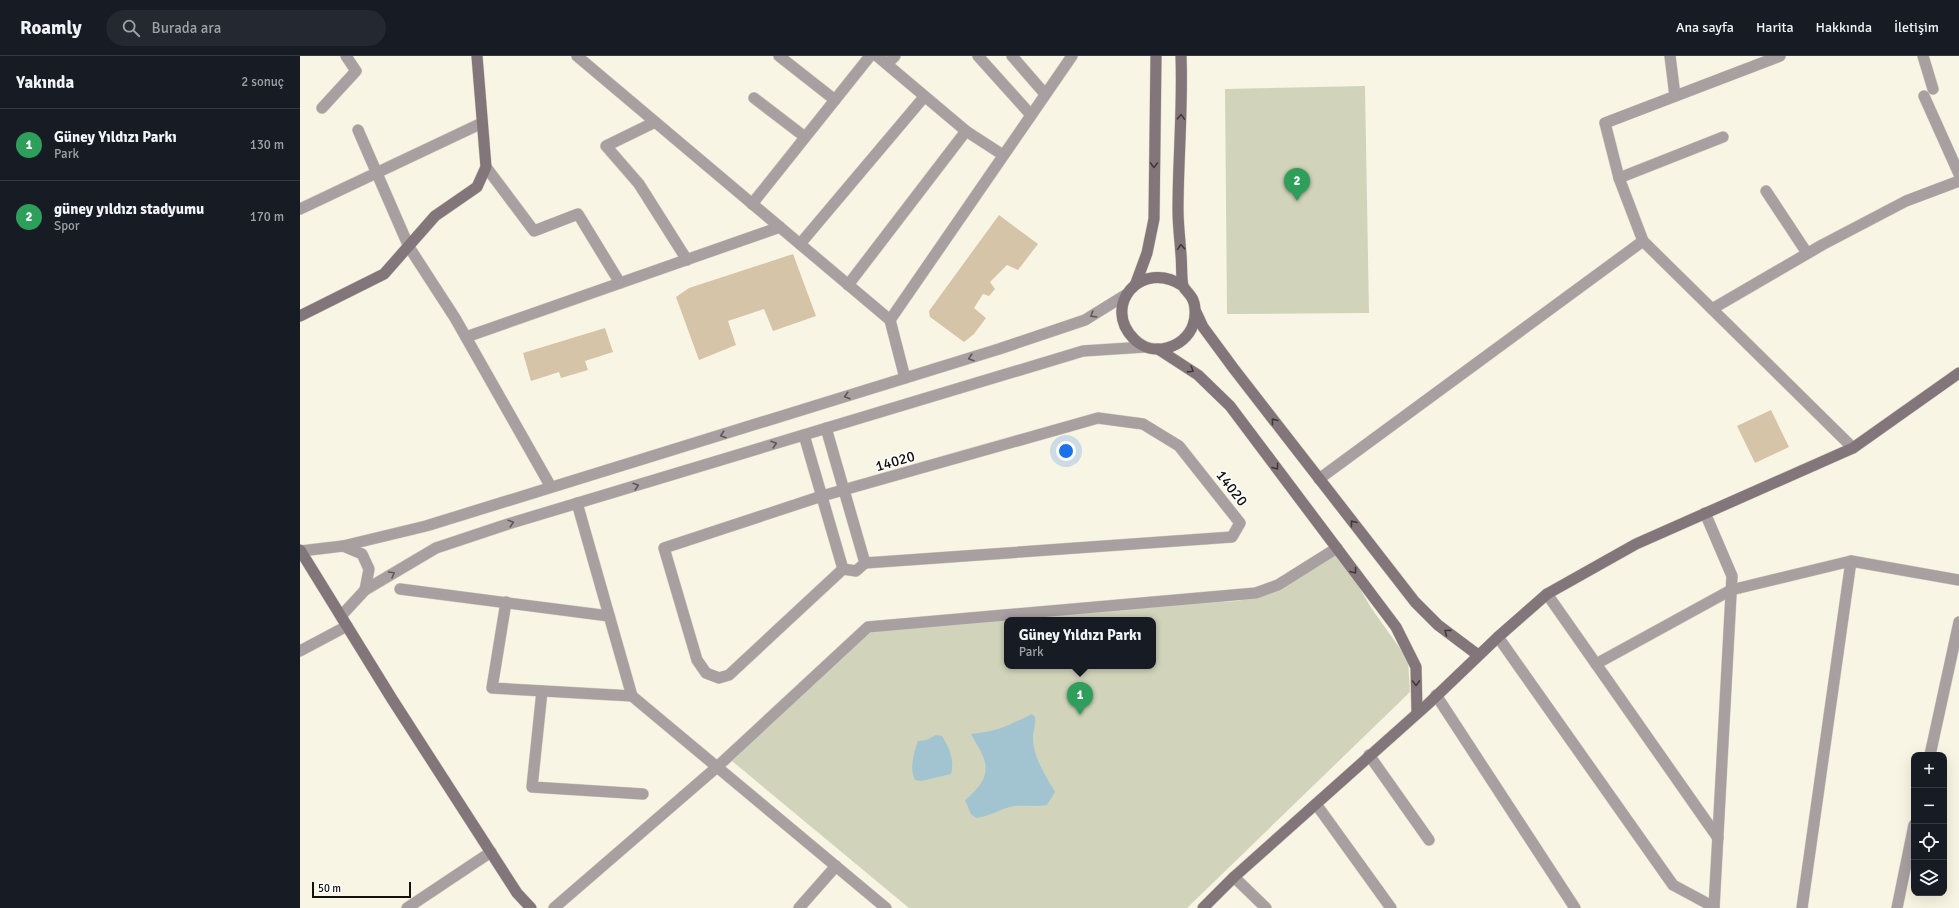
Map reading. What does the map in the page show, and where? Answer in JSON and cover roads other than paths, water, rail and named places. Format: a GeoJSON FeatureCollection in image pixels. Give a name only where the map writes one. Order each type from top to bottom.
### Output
{"type":"FeatureCollection","features":[{"type":"Feature","properties":{"kind":"main road"},"geometry":{"type":"LineString","coordinates":[[300,316],[384,274],[435,216],[477,187],[486,167],[477,56]]}},
{"type":"Feature","properties":{"kind":"main road"},"geometry":{"type":"LineString","coordinates":[[1156,56],[1154,219],[1147,253],[1136,283],[1126,294],[1122,306],[1122,319],[1126,331],[1135,341],[1145,347],[1158,349],[1170,347],[1181,341],[1190,332],[1194,324],[1195,311]]}},
{"type":"Feature","properties":{"kind":"main road"},"geometry":{"type":"LineString","coordinates":[[1180,56],[1182,88],[1178,211],[1183,286]]}},
{"type":"Feature","properties":{"kind":"main road"},"geometry":{"type":"LineString","coordinates":[[1136,283],[1148,278],[1160,276],[1173,279],[1183,286],[1192,299],[1195,311],[1203,327],[1415,602],[1438,625],[1478,655]]}},
{"type":"Feature","properties":{"kind":"main road"},"geometry":{"type":"LineString","coordinates":[[1158,349],[1198,375],[1230,406],[1399,633],[1416,667],[1417,713]]}},
{"type":"Feature","properties":{"kind":"main road"},"geometry":{"type":"LineString","coordinates":[[1203,908],[1234,877],[1547,594],[1636,544],[1853,448],[1959,373]]}},
{"type":"Feature","properties":{"kind":"main road"},"geometry":{"type":"LineString","coordinates":[[300,550],[491,852],[517,892],[531,908]]}},
{"type":"Feature","properties":{"kind":"street"},"geometry":{"type":"LineString","coordinates":[[322,108],[356,71],[346,56]]}},
{"type":"Feature","properties":{"kind":"street"},"geometry":{"type":"LineString","coordinates":[[577,56],[890,320],[905,378]]}},
{"type":"Feature","properties":{"kind":"street"},"geometry":{"type":"LineString","coordinates":[[779,56],[835,100]]}},
{"type":"Feature","properties":{"kind":"street"},"geometry":{"type":"LineString","coordinates":[[752,204],[870,56]]}},
{"type":"Feature","properties":{"kind":"street"},"geometry":{"type":"LineString","coordinates":[[877,56],[891,60],[924,97],[966,131],[1003,155]]}},
{"type":"Feature","properties":{"kind":"street"},"geometry":{"type":"LineString","coordinates":[[978,56],[1031,115]]}},
{"type":"Feature","properties":{"kind":"street"},"geometry":{"type":"LineString","coordinates":[[1012,56],[1045,94]]}},
{"type":"Feature","properties":{"kind":"street"},"geometry":{"type":"LineString","coordinates":[[1670,56],[1675,96]]}},
{"type":"Feature","properties":{"kind":"street"},"geometry":{"type":"LineString","coordinates":[[1780,56],[1605,123],[1619,178],[1643,241],[1853,448]]}},
{"type":"Feature","properties":{"kind":"street"},"geometry":{"type":"LineString","coordinates":[[1923,56],[1934,88]]}},
{"type":"Feature","properties":{"kind":"street"},"geometry":{"type":"LineString","coordinates":[[890,320],[1031,115],[1069,57]]}},
{"type":"Feature","properties":{"kind":"street"},"geometry":{"type":"LineString","coordinates":[[1924,96],[1959,174]]}},
{"type":"Feature","properties":{"kind":"street"},"geometry":{"type":"LineString","coordinates":[[800,244],[924,97]]}},
{"type":"Feature","properties":{"kind":"street"},"geometry":{"type":"LineString","coordinates":[[754,98],[806,137]]}},
{"type":"Feature","properties":{"kind":"street"},"geometry":{"type":"LineString","coordinates":[[655,122],[606,146],[639,184],[687,260]]}},
{"type":"Feature","properties":{"kind":"street"},"geometry":{"type":"LineString","coordinates":[[300,209],[482,123]]}},
{"type":"Feature","properties":{"kind":"street"},"geometry":{"type":"LineString","coordinates":[[358,130],[375,173],[408,247],[466,337],[551,487]]}},
{"type":"Feature","properties":{"kind":"street"},"geometry":{"type":"LineString","coordinates":[[848,284],[966,131]]}},
{"type":"Feature","properties":{"kind":"street"},"geometry":{"type":"LineString","coordinates":[[1619,178],[1723,137]]}},
{"type":"Feature","properties":{"kind":"street"},"geometry":{"type":"LineString","coordinates":[[486,167],[534,231],[578,214],[620,283]]}},
{"type":"Feature","properties":{"kind":"street"},"geometry":{"type":"LineString","coordinates":[[1712,309],[1808,254],[1906,201],[1959,181]]}},
{"type":"Feature","properties":{"kind":"street"},"geometry":{"type":"LineString","coordinates":[[1766,192],[1808,254]]}},
{"type":"Feature","properties":{"kind":"street"},"geometry":{"type":"LineString","coordinates":[[466,337],[780,227]]}},
{"type":"Feature","properties":{"kind":"street"},"geometry":{"type":"LineString","coordinates":[[1319,479],[1643,241]]}},
{"type":"Feature","properties":{"kind":"street"},"geometry":{"type":"LineString","coordinates":[[300,550],[343,546],[426,526],[999,349],[1085,320],[1126,294]]}},
{"type":"Feature","properties":{"kind":"street"},"geometry":{"type":"LineString","coordinates":[[341,616],[365,590],[436,548],[577,503],[1084,351],[1145,347]]}},
{"type":"Feature","properties":{"kind":"street","name":"14020"},"geometry":{"type":"LineString","coordinates":[[844,491],[1098,418],[1144,424],[1180,446],[1240,523],[1232,537],[865,563]]}},
{"type":"Feature","properties":{"kind":"street"},"geometry":{"type":"LineString","coordinates":[[826,428],[865,563],[856,571],[843,569]]}},
{"type":"Feature","properties":{"kind":"street"},"geometry":{"type":"LineString","coordinates":[[804,435],[843,569]]}},
{"type":"Feature","properties":{"kind":"street"},"geometry":{"type":"LineString","coordinates":[[843,569],[728,675],[719,678],[706,673],[697,660],[664,548],[822,496],[844,491]]}},
{"type":"Feature","properties":{"kind":"street"},"geometry":{"type":"LineString","coordinates":[[577,503],[632,696],[886,908]]}},
{"type":"Feature","properties":{"kind":"street"},"geometry":{"type":"LineString","coordinates":[[1498,637],[1673,885],[1714,908],[1732,576],[1705,513]]}},
{"type":"Feature","properties":{"kind":"street"},"geometry":{"type":"LineString","coordinates":[[343,546],[362,554],[369,569],[365,590]]}},
{"type":"Feature","properties":{"kind":"street"},"geometry":{"type":"LineString","coordinates":[[554,908],[717,767],[868,627],[1256,593],[1278,585],[1337,548]]}},
{"type":"Feature","properties":{"kind":"street"},"geometry":{"type":"LineString","coordinates":[[1802,908],[1851,561]]}},
{"type":"Feature","properties":{"kind":"street"},"geometry":{"type":"LineString","coordinates":[[1596,664],[1731,590],[1851,561],[1959,580]]}},
{"type":"Feature","properties":{"kind":"street"},"geometry":{"type":"LineString","coordinates":[[400,589],[609,616]]}},
{"type":"Feature","properties":{"kind":"street"},"geometry":{"type":"LineString","coordinates":[[1547,594],[1718,838]]}},
{"type":"Feature","properties":{"kind":"street"},"geometry":{"type":"LineString","coordinates":[[506,602],[492,688],[632,696]]}},
{"type":"Feature","properties":{"kind":"street"},"geometry":{"type":"LineString","coordinates":[[1931,752],[1959,622]]}},
{"type":"Feature","properties":{"kind":"street"},"geometry":{"type":"LineString","coordinates":[[300,651],[347,626]]}},
{"type":"Feature","properties":{"kind":"street"},"geometry":{"type":"LineString","coordinates":[[542,691],[532,787],[643,794]]}},
{"type":"Feature","properties":{"kind":"street"},"geometry":{"type":"LineString","coordinates":[[1436,695],[1576,908]]}},
{"type":"Feature","properties":{"kind":"street"},"geometry":{"type":"LineString","coordinates":[[1369,756],[1429,840]]}},
{"type":"Feature","properties":{"kind":"street"},"geometry":{"type":"LineString","coordinates":[[1316,804],[1391,908]]}},
{"type":"Feature","properties":{"kind":"street"},"geometry":{"type":"LineString","coordinates":[[1897,908],[1911,840]]}},
{"type":"Feature","properties":{"kind":"street"},"geometry":{"type":"LineString","coordinates":[[407,908],[491,852]]}},
{"type":"Feature","properties":{"kind":"street"},"geometry":{"type":"LineString","coordinates":[[799,908],[836,866]]}},
{"type":"Feature","properties":{"kind":"street"},"geometry":{"type":"LineString","coordinates":[[1234,877],[1266,908]]}},
{"type":"Feature","properties":{"kind":"water"},"geometry":{"type":"Polygon","coordinates":[[[1032,714],[1035,717],[1033,739],[1035,753],[1055,792],[1047,805],[1015,806],[976,818],[971,814],[965,800],[980,785],[986,768],[982,754],[971,734],[1003,727],[1032,714]]]}},
{"type":"Feature","properties":{"kind":"water"},"geometry":{"type":"Polygon","coordinates":[[[936,735],[942,736],[949,749],[952,759],[951,774],[921,781],[915,780],[912,766],[918,741],[926,740],[936,735]]]}},
{"type":"Feature","properties":{"kind":"place","name":"güney yıldızı stadyumu"},"geometry":{"type":"Point","coordinates":[1297,201]}},
{"type":"Feature","properties":{"kind":"place","name":"Güney Yıldızı Parkı"},"geometry":{"type":"Point","coordinates":[1080,715]}}]}
